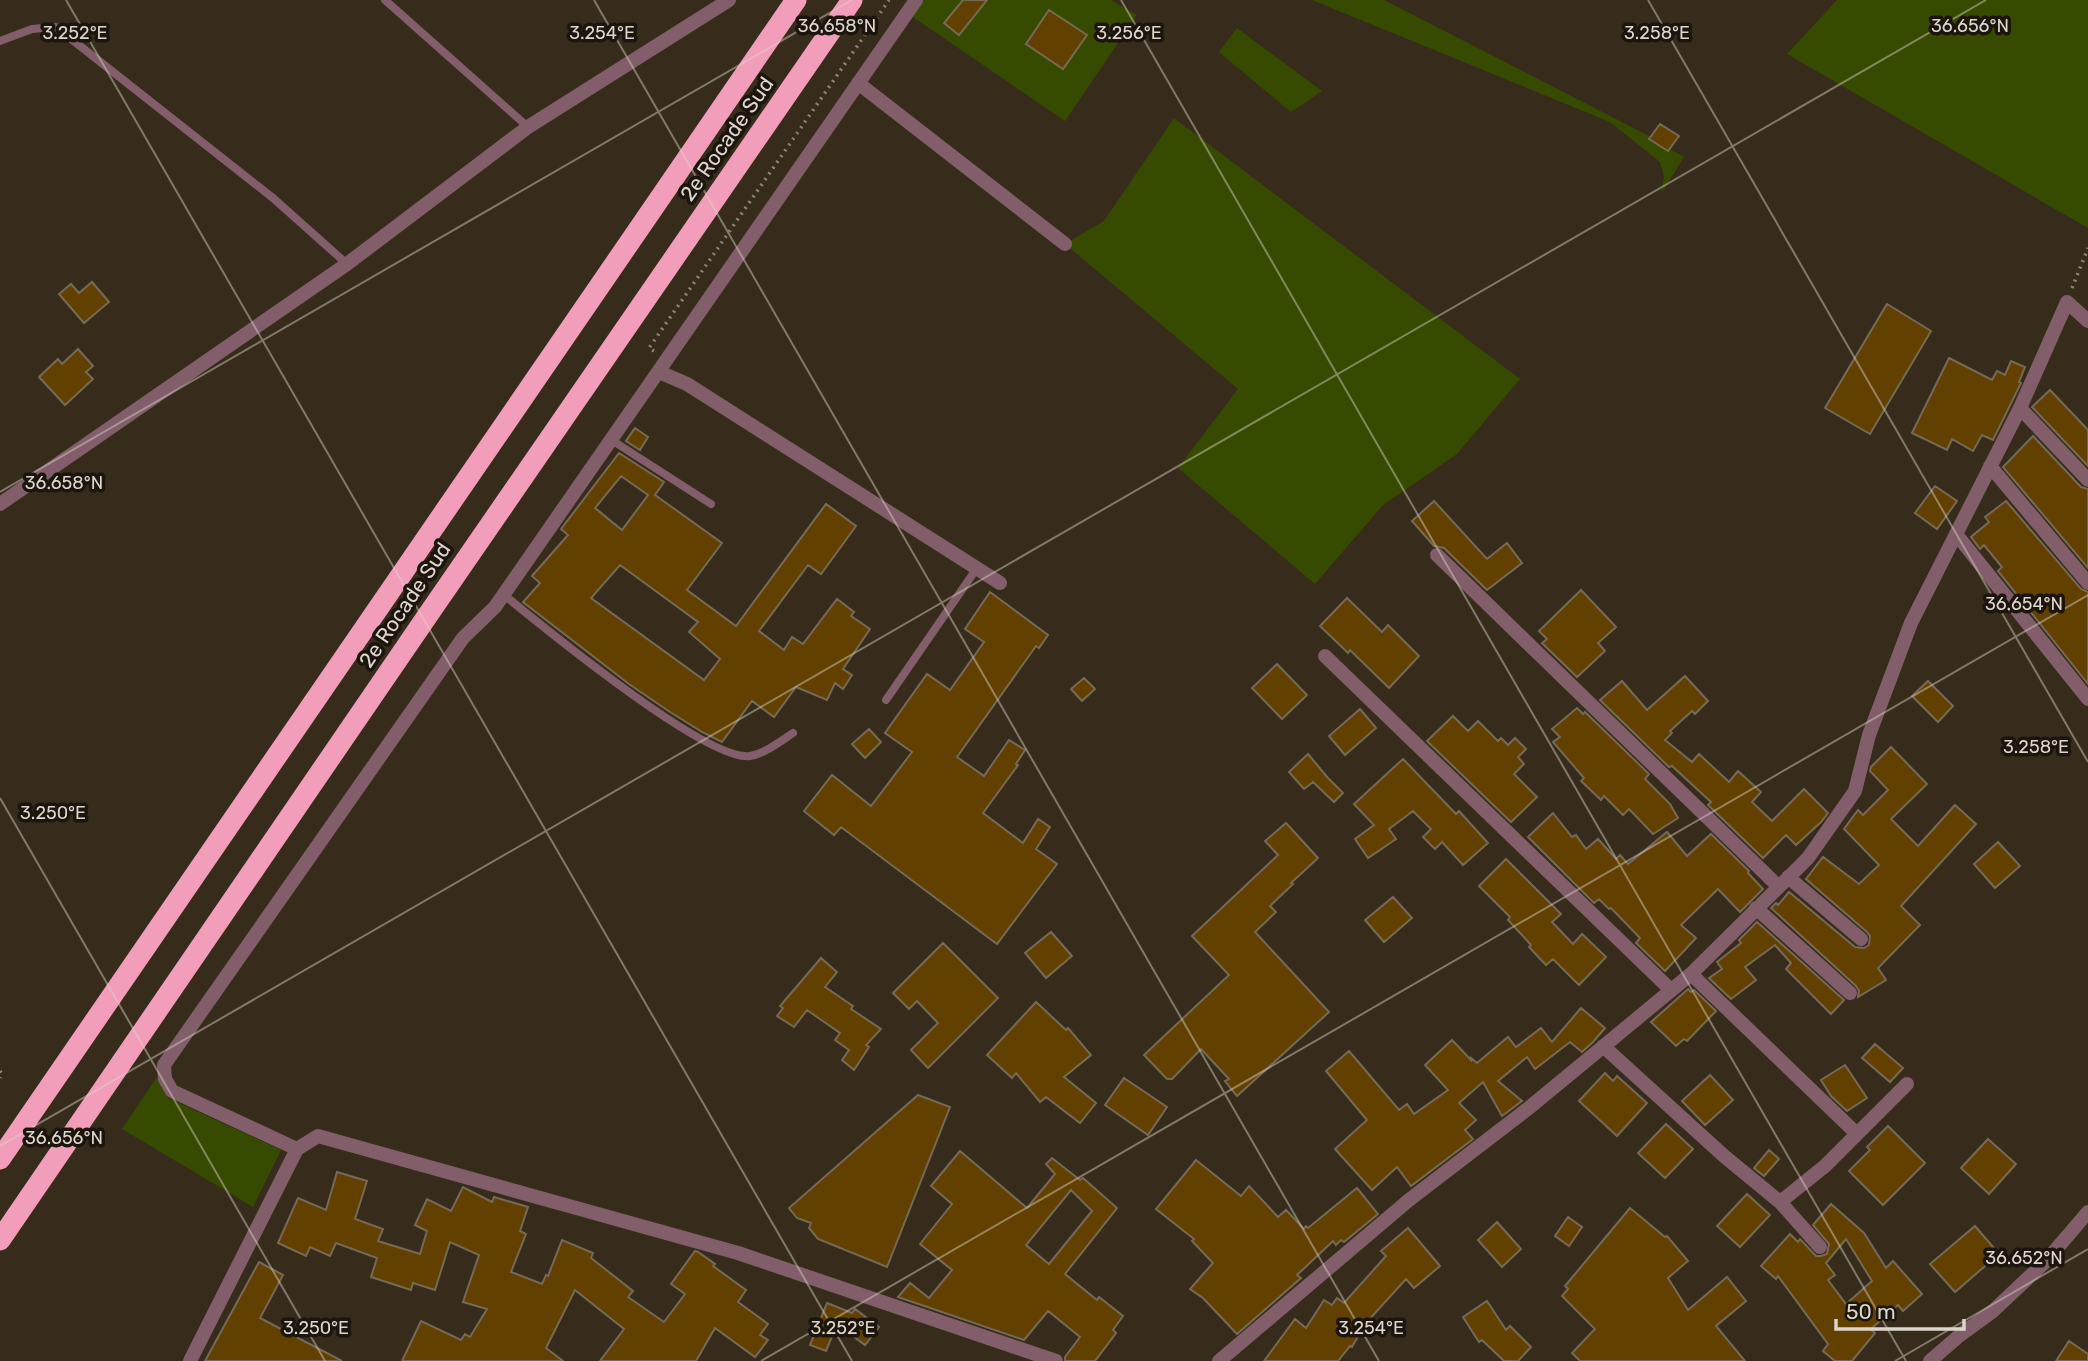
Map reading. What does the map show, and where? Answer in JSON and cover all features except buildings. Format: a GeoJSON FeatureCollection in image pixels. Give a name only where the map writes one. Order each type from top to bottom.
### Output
{"type":"FeatureCollection","features":[{"type":"Feature","properties":{"kind":"highway","name":"2e Rocade Sud"},"geometry":{"type":"LineString","coordinates":[[0,1159],[796,0]]}},
{"type":"Feature","properties":{"kind":"highway","name":"2e Rocade Sud"},"geometry":{"type":"LineString","coordinates":[[0,1240],[852,0]]}},
{"type":"Feature","properties":{"kind":"street"},"geometry":{"type":"LineString","coordinates":[[0,504],[347,264],[528,127],[729,0]]}},
{"type":"Feature","properties":{"kind":"street"},"geometry":{"type":"LineString","coordinates":[[297,1149],[172,1091],[165,1079],[164,1065],[463,638],[495,607],[916,0]]}},
{"type":"Feature","properties":{"kind":"street"},"geometry":{"type":"LineString","coordinates":[[858,83],[1065,244]]}},
{"type":"Feature","properties":{"kind":"street"},"geometry":{"type":"LineString","coordinates":[[1219,1361],[1409,1200],[1530,1107],[1691,974],[1808,858],[1855,791],[1869,735],[1911,623],[2020,408],[2067,302],[2088,321]]}},
{"type":"Feature","properties":{"kind":"street"},"geometry":{"type":"LineString","coordinates":[[663,366],[687,384],[1000,583]]}},
{"type":"Feature","properties":{"kind":"street"},"geometry":{"type":"LineString","coordinates":[[2020,408],[2088,480]]}},
{"type":"Feature","properties":{"kind":"street"},"geometry":{"type":"LineString","coordinates":[[1990,466],[2088,583]]}},
{"type":"Feature","properties":{"kind":"street"},"geometry":{"type":"LineString","coordinates":[[1956,534],[2088,699]]}},
{"type":"Feature","properties":{"kind":"street"},"geometry":{"type":"LineString","coordinates":[[1437,555],[1783,881],[1861,939]]}},
{"type":"Feature","properties":{"kind":"street"},"geometry":{"type":"LineString","coordinates":[[1325,656],[1671,990]]}},
{"type":"Feature","properties":{"kind":"street"},"geometry":{"type":"LineString","coordinates":[[1756,908],[1850,993]]}},
{"type":"Feature","properties":{"kind":"street"},"geometry":{"type":"LineString","coordinates":[[1691,974],[1857,1134]]}},
{"type":"Feature","properties":{"kind":"street"},"geometry":{"type":"LineString","coordinates":[[1603,1046],[1724,1156],[1780,1202],[1820,1247]]}},
{"type":"Feature","properties":{"kind":"street"},"geometry":{"type":"LineString","coordinates":[[1780,1202],[1825,1166],[1906,1084]]}},
{"type":"Feature","properties":{"kind":"street"},"geometry":{"type":"LineString","coordinates":[[190,1361],[297,1149],[318,1136],[729,1251],[1056,1361]]}},
{"type":"Feature","properties":{"kind":"street"},"geometry":{"type":"LineString","coordinates":[[1930,1361],[1993,1311],[2037,1270],[2088,1212]]}},
{"type":"Feature","properties":{"kind":"lane"},"geometry":{"type":"LineString","coordinates":[[385,0],[528,127]]}},
{"type":"Feature","properties":{"kind":"lane"},"geometry":{"type":"LineString","coordinates":[[0,41],[32,29],[56,27],[273,198],[347,264]]}},
{"type":"Feature","properties":{"kind":"lane"},"geometry":{"type":"LineString","coordinates":[[610,439],[711,504]]}},
{"type":"Feature","properties":{"kind":"lane"},"geometry":{"type":"LineString","coordinates":[[886,700],[976,568]]}},
{"type":"Feature","properties":{"kind":"lane"},"geometry":{"type":"LineString","coordinates":[[503,595],[585,660],[707,742],[740,755],[751,756],[793,733]]}},
{"type":"Feature","properties":{"kind":"path"},"geometry":{"type":"LineString","coordinates":[[663,366],[649,348],[889,0]]}},
{"type":"Feature","properties":{"kind":"path"},"geometry":{"type":"LineString","coordinates":[[2067,302],[2088,248]]}},
{"type":"Feature","properties":{"kind":"path"},"geometry":{"type":"LineString","coordinates":[[0,1071],[0,1078]]}},
{"type":"Feature","properties":{"kind":"green space"},"geometry":{"type":"Polygon","coordinates":[[[916,0],[1111,0],[1137,15],[1065,121],[907,13],[916,0]]]}},
{"type":"Feature","properties":{"kind":"green space"},"geometry":{"type":"Polygon","coordinates":[[[1312,0],[1384,0],[1651,137],[1650,140],[1668,151],[1670,149],[1684,157],[1661,194],[1664,177],[1660,162],[1610,122],[1312,0]]]}},
{"type":"Feature","properties":{"kind":"green space"},"geometry":{"type":"Polygon","coordinates":[[[1837,0],[2088,0],[2088,228],[1787,54],[1837,0]]]}},
{"type":"Feature","properties":{"kind":"green space"},"geometry":{"type":"Polygon","coordinates":[[[1237,28],[1322,91],[1291,112],[1219,52],[1237,28]]]}},
{"type":"Feature","properties":{"kind":"green space"},"geometry":{"type":"Polygon","coordinates":[[[1174,118],[1520,379],[1457,454],[1383,505],[1315,584],[1178,468],[1238,389],[1065,244],[1104,221],[1174,118]]]}},
{"type":"Feature","properties":{"kind":"green space"},"geometry":{"type":"Polygon","coordinates":[[[157,1077],[168,1098],[281,1150],[253,1207],[122,1129],[157,1077]]]}}]}
